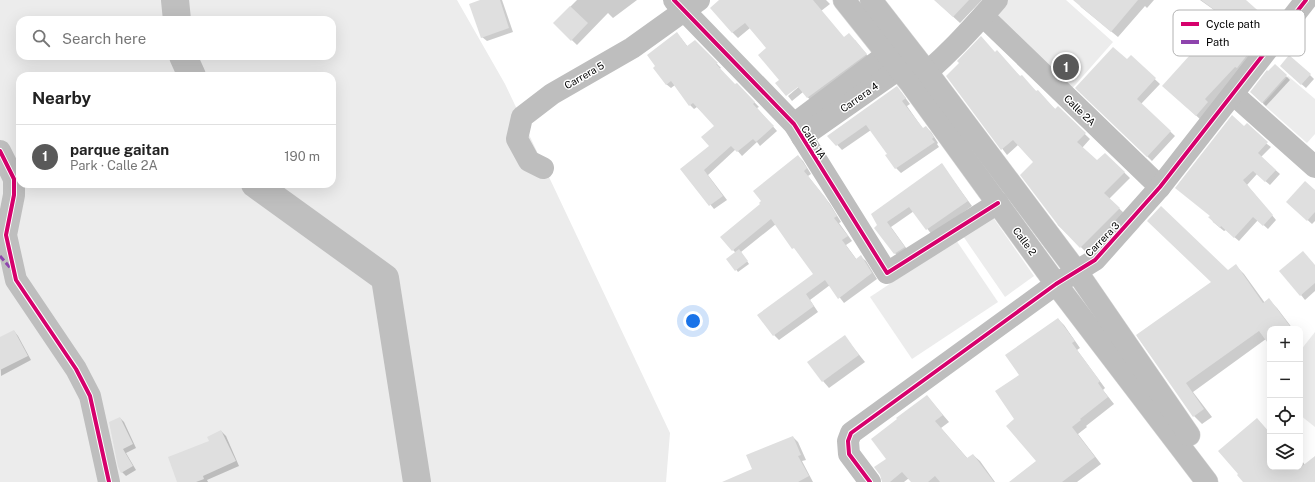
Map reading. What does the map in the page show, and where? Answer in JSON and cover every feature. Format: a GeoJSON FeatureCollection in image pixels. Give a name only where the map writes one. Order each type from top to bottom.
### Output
{"type":"FeatureCollection","features":[{"type":"Feature","properties":{"kind":"street","name":"Calle 2"},"geometry":{"type":"LineString","coordinates":[[844,0],[907,64],[1076,272],[1221,482]]}},
{"type":"Feature","properties":{"kind":"street","name":"Calle 2"},"geometry":{"type":"LineString","coordinates":[[871,0],[907,64],[998,203],[1056,284],[1208,482]]}},
{"type":"Feature","properties":{"kind":"street","name":"Carrera 4"},"geometry":{"type":"LineString","coordinates":[[798,131],[983,16],[997,0]]}},
{"type":"Feature","properties":{"kind":"street","name":"Carrera 3"},"geometry":{"type":"LineString","coordinates":[[1298,10],[1306,0]]}},
{"type":"Feature","properties":{"kind":"street","name":"Calle 1A"},"geometry":{"type":"LineString","coordinates":[[686,3],[798,131],[887,273],[998,203]]}},
{"type":"Feature","properties":{"kind":"street","name":"Carrera 5"},"geometry":{"type":"LineString","coordinates":[[543,168],[529,161],[517,139],[522,117],[552,94],[632,48],[686,3]]}},
{"type":"Feature","properties":{"kind":"street","name":"Calle 2A"},"geometry":{"type":"LineString","coordinates":[[983,16],[1160,187]]}},
{"type":"Feature","properties":{"kind":"street","name":"Carrera 3"},"geometry":{"type":"LineString","coordinates":[[870,482],[849,454],[848,441],[851,433],[1056,284],[1095,260],[1160,187],[1263,56]]}},
{"type":"Feature","properties":{"kind":"street"},"geometry":{"type":"LineString","coordinates":[[1233,94],[1315,168]]}},
{"type":"Feature","properties":{"kind":"street"},"geometry":{"type":"LineString","coordinates":[[0,151],[14,179],[14,194],[6,236],[16,280],[76,369],[90,396],[109,482]]}},
{"type":"Feature","properties":{"kind":"shaded area"},"geometry":{"type":"Polygon","coordinates":[[[0,0],[457,0],[505,84],[670,433],[666,482],[0,482],[0,0]]]}},
{"type":"Feature","properties":{"kind":"shaded area"},"geometry":{"type":"Polygon","coordinates":[[[1003,0],[1066,0],[1113,42],[1069,92],[986,18],[1003,0]]]}},
{"type":"Feature","properties":{"kind":"shaded area"},"geometry":{"type":"Polygon","coordinates":[[[1288,76],[1315,99],[1315,134],[1307,143],[1263,104],[1288,76]]]}},
{"type":"Feature","properties":{"kind":"shaded area"},"geometry":{"type":"Polygon","coordinates":[[[992,216],[1034,276],[1005,297],[963,236],[992,216]]]}},
{"type":"Feature","properties":{"kind":"shaded area"},"geometry":{"type":"Polygon","coordinates":[[[956,240],[998,302],[912,359],[870,297],[956,240]]]}},
{"type":"Feature","properties":{"kind":"shaded area"},"geometry":{"type":"Polygon","coordinates":[[[1315,332],[1315,427],[1303,417],[1303,347],[1315,332]]]}},
{"type":"Feature","properties":{"kind":"building"},"geometry":{"type":"Polygon","coordinates":[[[480,0],[500,0],[509,28],[481,38],[469,4],[480,0]]]}},
{"type":"Feature","properties":{"kind":"building"},"geometry":{"type":"Polygon","coordinates":[[[719,0],[813,0],[844,37],[849,33],[867,54],[807,98],[798,87],[786,96],[775,83],[779,80],[758,55],[766,48],[745,23],[732,33],[710,8],[719,0]]]}},
{"type":"Feature","properties":{"kind":"building"},"geometry":{"type":"Polygon","coordinates":[[[934,0],[969,0],[953,17],[934,0]]]}},
{"type":"Feature","properties":{"kind":"building"},"geometry":{"type":"Polygon","coordinates":[[[1073,0],[1138,0],[1111,32],[1073,0]]]}},
{"type":"Feature","properties":{"kind":"building"},"geometry":{"type":"Polygon","coordinates":[[[1201,0],[1246,0],[1257,10],[1215,10],[1201,0]]]}},
{"type":"Feature","properties":{"kind":"building"},"geometry":{"type":"Polygon","coordinates":[[[570,6],[588,23],[571,41],[553,23],[570,6]]]}},
{"type":"Feature","properties":{"kind":"building"},"geometry":{"type":"Polygon","coordinates":[[[677,32],[687,46],[695,40],[718,63],[716,64],[735,84],[737,83],[755,102],[753,104],[774,126],[756,142],[753,139],[737,152],[731,146],[704,170],[723,196],[709,206],[680,169],[709,146],[701,137],[714,126],[693,103],[689,106],[671,81],[666,85],[653,68],[655,66],[647,55],[677,32]]]}},
{"type":"Feature","properties":{"kind":"building"},"geometry":{"type":"Polygon","coordinates":[[[981,36],[995,52],[997,50],[1020,76],[1022,75],[1036,91],[1038,90],[1055,109],[1058,106],[1086,133],[1077,142],[1097,160],[1105,153],[1125,172],[1104,193],[1120,208],[1080,248],[1058,225],[1020,175],[1033,162],[1013,140],[1001,150],[946,76],[959,63],[957,61],[981,36]]]}},
{"type":"Feature","properties":{"kind":"building"},"geometry":{"type":"Polygon","coordinates":[[[1113,47],[1127,59],[1131,55],[1156,78],[1137,99],[1171,131],[1147,157],[1075,88],[1113,47]]]}},
{"type":"Feature","properties":{"kind":"building"},"geometry":{"type":"Polygon","coordinates":[[[1189,56],[1246,56],[1237,68],[1235,67],[1205,99],[1208,102],[1196,116],[1162,86],[1189,56]]]}},
{"type":"Feature","properties":{"kind":"building"},"geometry":{"type":"Polygon","coordinates":[[[1288,56],[1290,56],[1311,74],[1301,85],[1280,66],[1288,56]]]}},
{"type":"Feature","properties":{"kind":"building"},"geometry":{"type":"Polygon","coordinates":[[[1275,64],[1287,75],[1262,103],[1250,92],[1267,70],[1268,71],[1275,64]]]}},
{"type":"Feature","properties":{"kind":"building"},"geometry":{"type":"Polygon","coordinates":[[[897,86],[906,98],[902,101],[923,128],[926,126],[934,137],[932,139],[935,142],[895,169],[885,155],[887,154],[866,125],[836,146],[827,136],[897,86]]]}},
{"type":"Feature","properties":{"kind":"building"},"geometry":{"type":"Polygon","coordinates":[[[1232,115],[1244,126],[1247,123],[1268,142],[1258,153],[1276,170],[1265,182],[1253,171],[1243,180],[1273,215],[1263,226],[1253,217],[1234,238],[1221,226],[1220,228],[1208,217],[1210,216],[1175,188],[1232,115]]]}},
{"type":"Feature","properties":{"kind":"building"},"geometry":{"type":"Polygon","coordinates":[[[798,155],[807,168],[804,171],[825,197],[837,216],[834,218],[848,236],[842,240],[856,259],[861,255],[872,273],[838,299],[825,280],[806,294],[814,306],[773,336],[757,315],[813,274],[794,248],[792,249],[771,219],[732,251],[720,237],[760,204],[759,203],[761,201],[753,191],[798,155]]]}},
{"type":"Feature","properties":{"kind":"building"},"geometry":{"type":"Polygon","coordinates":[[[942,163],[968,201],[926,230],[909,207],[887,222],[905,247],[894,254],[874,228],[877,225],[871,214],[942,163]]]}},
{"type":"Feature","properties":{"kind":"building"},"geometry":{"type":"Polygon","coordinates":[[[1305,181],[1315,190],[1315,212],[1307,221],[1286,202],[1305,181]]]}},
{"type":"Feature","properties":{"kind":"building"},"geometry":{"type":"Polygon","coordinates":[[[1161,206],[1228,270],[1236,264],[1263,303],[1269,298],[1290,326],[1267,326],[1267,342],[1259,331],[1186,383],[1204,409],[1193,417],[1136,335],[1211,282],[1147,221],[1161,206]]]}},
{"type":"Feature","properties":{"kind":"building"},"geometry":{"type":"Polygon","coordinates":[[[739,249],[748,261],[735,271],[726,259],[739,249]]]}},
{"type":"Feature","properties":{"kind":"building"},"geometry":{"type":"Polygon","coordinates":[[[1303,251],[1315,265],[1315,283],[1300,296],[1279,271],[1303,251]]]}},
{"type":"Feature","properties":{"kind":"building"},"geometry":{"type":"Polygon","coordinates":[[[1058,318],[1075,341],[1072,343],[1100,381],[1098,383],[1108,397],[1072,427],[1095,457],[1062,482],[1009,482],[1036,461],[1006,426],[1014,419],[995,391],[1019,375],[1005,355],[1058,318]]]}},
{"type":"Feature","properties":{"kind":"building"},"geometry":{"type":"Polygon","coordinates":[[[14,330],[28,356],[0,370],[0,337],[14,330]]]}},
{"type":"Feature","properties":{"kind":"building"},"geometry":{"type":"Polygon","coordinates":[[[845,335],[859,355],[822,382],[807,362],[845,335]]]}},
{"type":"Feature","properties":{"kind":"building"},"geometry":{"type":"Polygon","coordinates":[[[927,395],[943,415],[935,421],[967,458],[973,454],[994,482],[940,482],[935,476],[928,482],[911,482],[902,472],[890,482],[882,482],[880,475],[874,467],[886,459],[871,439],[927,395]]]}},
{"type":"Feature","properties":{"kind":"building"},"geometry":{"type":"Polygon","coordinates":[[[120,417],[133,444],[123,449],[133,466],[121,473],[118,467],[109,422],[120,417]]]}},
{"type":"Feature","properties":{"kind":"building"},"geometry":{"type":"Polygon","coordinates":[[[1257,418],[1267,430],[1267,470],[1303,470],[1303,465],[1315,456],[1315,482],[1243,482],[1218,451],[1257,418]]]}},
{"type":"Feature","properties":{"kind":"building"},"geometry":{"type":"Polygon","coordinates":[[[221,430],[236,461],[203,476],[204,479],[196,482],[177,482],[168,457],[209,441],[207,437],[221,430]]]}},
{"type":"Feature","properties":{"kind":"building"},"geometry":{"type":"Polygon","coordinates":[[[793,436],[801,455],[798,456],[809,476],[798,482],[722,482],[752,469],[746,455],[793,436]]]}},
{"type":"Feature","properties":{"kind":"waterway"},"geometry":{"type":"LineString","coordinates":[[175,0],[177,16]]}},
{"type":"Feature","properties":{"kind":"waterway"},"geometry":{"type":"LineString","coordinates":[[185,60],[190,72]]}},
{"type":"Feature","properties":{"kind":"waterway"},"geometry":{"type":"LineString","coordinates":[[261,188],[385,278],[417,482]]}},
{"type":"Feature","properties":{"kind":"marked path"},"geometry":{"type":"LineString","coordinates":[[0,256],[12,270]]}},
{"type":"Feature","properties":{"kind":"cycle path"},"geometry":{"type":"LineString","coordinates":[[674,0],[794,124],[887,273],[998,203]]}},
{"type":"Feature","properties":{"kind":"cycle path"},"geometry":{"type":"LineString","coordinates":[[1298,10],[1306,0]]}},
{"type":"Feature","properties":{"kind":"cycle path"},"geometry":{"type":"LineString","coordinates":[[870,482],[849,454],[848,441],[851,433],[1056,284],[1095,260],[1160,187],[1262,56]]}},
{"type":"Feature","properties":{"kind":"cycle path"},"geometry":{"type":"LineString","coordinates":[[0,151],[14,179],[14,195],[6,235],[16,280],[76,369],[90,396],[109,482]]}},
{"type":"Feature","properties":{"kind":"place","name":"parque gaitan"},"geometry":{"type":"Point","coordinates":[1066,67]}}]}
